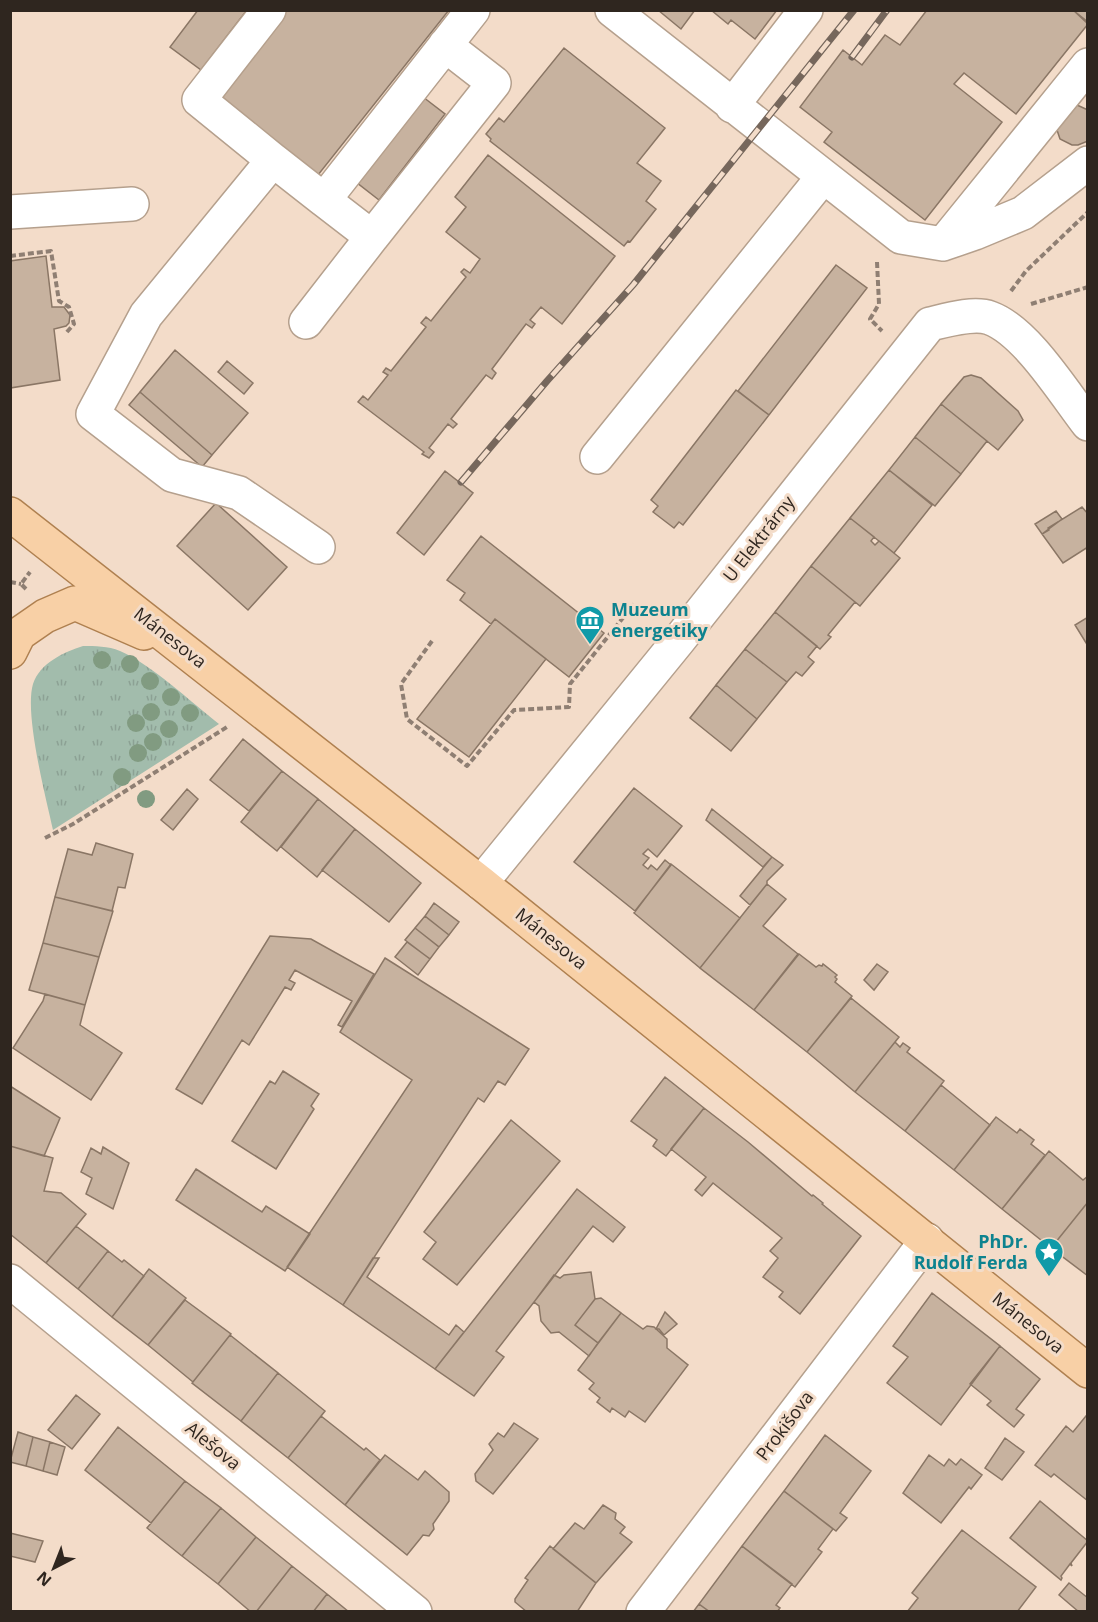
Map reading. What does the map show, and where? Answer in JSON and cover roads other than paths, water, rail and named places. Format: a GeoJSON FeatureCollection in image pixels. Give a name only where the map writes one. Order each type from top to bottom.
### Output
{"type":"FeatureCollection","features":[{"type":"Feature","properties":{"kind":"main road","name":"Mánesova"},"geometry":{"type":"LineString","coordinates":[[10,514],[481,883],[1088,1371]]}},
{"type":"Feature","properties":{"kind":"main road"},"geometry":{"type":"LineString","coordinates":[[10,652],[19,634],[45,616],[75,603],[188,652]]}},
{"type":"Feature","properties":{"kind":"street"},"geometry":{"type":"LineString","coordinates":[[269,10],[199,100],[372,237]]}},
{"type":"Feature","properties":{"kind":"street"},"geometry":{"type":"LineString","coordinates":[[324,200],[473,10]]}},
{"type":"Feature","properties":{"kind":"street"},"geometry":{"type":"LineString","coordinates":[[612,10],[901,237],[943,244],[975,233],[1023,213],[1088,163]]}},
{"type":"Feature","properties":{"kind":"street"},"geometry":{"type":"LineString","coordinates":[[732,106],[806,10]]}},
{"type":"Feature","properties":{"kind":"street"},"geometry":{"type":"LineString","coordinates":[[306,322],[494,83],[446,45]]}},
{"type":"Feature","properties":{"kind":"street"},"geometry":{"type":"LineString","coordinates":[[943,244],[1088,65]]}},
{"type":"Feature","properties":{"kind":"street"},"geometry":{"type":"LineString","coordinates":[[273,160],[146,315],[93,414],[172,475],[239,492],[318,548]]}},
{"type":"Feature","properties":{"kind":"street"},"geometry":{"type":"LineString","coordinates":[[597,457],[823,177]]}},
{"type":"Feature","properties":{"kind":"street"},"geometry":{"type":"LineString","coordinates":[[10,212],[132,204]]}},
{"type":"Feature","properties":{"kind":"street","name":"U Elektrárny"},"geometry":{"type":"LineString","coordinates":[[481,883],[694,621],[930,324],[965,316],[990,317],[1024,339],[1088,424]]}},
{"type":"Feature","properties":{"kind":"street","name":"Prokišova"},"geometry":{"type":"LineString","coordinates":[[643,1611],[927,1240]]}},
{"type":"Feature","properties":{"kind":"street","name":"Alešova"},"geometry":{"type":"LineString","coordinates":[[10,1281],[415,1611]]}},
{"type":"Feature","properties":{"kind":"railway"},"geometry":{"type":"LineString","coordinates":[[461,482],[633,285],[854,10]]}},
{"type":"Feature","properties":{"kind":"railway"},"geometry":{"type":"LineString","coordinates":[[852,57],[887,10]]}},
{"type":"Feature","properties":{"kind":"place","name":"Muzeum energetiky"},"geometry":{"type":"Point","coordinates":[590,646]}},
{"type":"Feature","properties":{"kind":"place","name":"PhDr. Rudolf Ferda"},"geometry":{"type":"Point","coordinates":[1049,1278]}}]}
